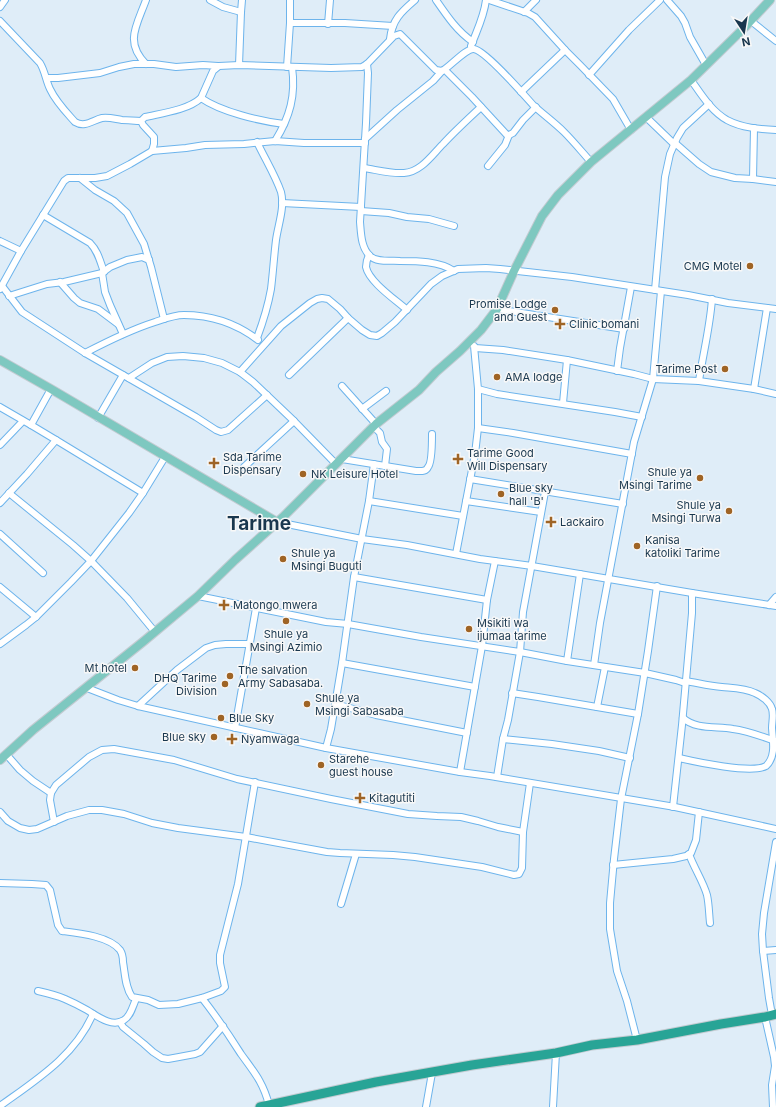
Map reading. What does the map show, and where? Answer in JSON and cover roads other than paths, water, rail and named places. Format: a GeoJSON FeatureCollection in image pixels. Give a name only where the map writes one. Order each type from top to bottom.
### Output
{"type":"FeatureCollection","features":[{"type":"Feature","properties":{"kind":"highway"},"geometry":{"type":"LineString","coordinates":[[265,1106],[349,1088],[472,1065],[592,1045],[637,1040],[771,1016]]}},
{"type":"Feature","properties":{"kind":"main road"},"geometry":{"type":"LineString","coordinates":[[0,760],[33,730],[87,688],[198,596],[277,522],[375,426],[419,390],[436,372],[460,351],[481,330],[497,309],[514,271],[542,216],[558,195],[591,162],[691,80],[770,0]]}},
{"type":"Feature","properties":{"kind":"main road"},"geometry":{"type":"LineString","coordinates":[[0,360],[277,522]]}},
{"type":"Feature","properties":{"kind":"street"},"geometry":{"type":"LineString","coordinates":[[0,2],[5,0]]}},
{"type":"Feature","properties":{"kind":"street"},"geometry":{"type":"LineString","coordinates":[[0,7],[5,0]]}},
{"type":"Feature","properties":{"kind":"street"},"geometry":{"type":"LineString","coordinates":[[146,0],[138,21],[134,40],[138,55],[146,64]]}},
{"type":"Feature","properties":{"kind":"street"},"geometry":{"type":"LineString","coordinates":[[210,0],[223,7],[241,12]]}},
{"type":"Feature","properties":{"kind":"street"},"geometry":{"type":"LineString","coordinates":[[239,65],[242,0]]}},
{"type":"Feature","properties":{"kind":"street"},"geometry":{"type":"LineString","coordinates":[[275,141],[284,124],[292,102],[294,89],[289,67],[290,0]]}},
{"type":"Feature","properties":{"kind":"street"},"geometry":{"type":"LineString","coordinates":[[328,24],[330,0]]}},
{"type":"Feature","properties":{"kind":"street"},"geometry":{"type":"LineString","coordinates":[[390,39],[396,18],[415,0]]}},
{"type":"Feature","properties":{"kind":"street"},"geometry":{"type":"LineString","coordinates":[[436,0],[462,34],[472,42]]}},
{"type":"Feature","properties":{"kind":"street"},"geometry":{"type":"LineString","coordinates":[[470,50],[488,0],[524,12],[534,17],[613,100],[631,130]]}},
{"type":"Feature","properties":{"kind":"street"},"geometry":{"type":"LineString","coordinates":[[524,12],[536,0]]}},
{"type":"Feature","properties":{"kind":"street"},"geometry":{"type":"LineString","coordinates":[[589,75],[629,30],[660,0]]}},
{"type":"Feature","properties":{"kind":"street"},"geometry":{"type":"LineString","coordinates":[[667,0],[681,16],[690,37],[706,65]]}},
{"type":"Feature","properties":{"kind":"street"},"geometry":{"type":"LineString","coordinates":[[751,20],[776,41]]}},
{"type":"Feature","properties":{"kind":"street"},"geometry":{"type":"LineString","coordinates":[[0,21],[40,63],[54,98],[67,113],[79,124],[83,125],[103,118],[141,121],[146,117],[194,104],[201,98],[213,71],[218,66]]}},
{"type":"Feature","properties":{"kind":"street"},"geometry":{"type":"LineString","coordinates":[[290,23],[345,23],[393,26]]}},
{"type":"Feature","properties":{"kind":"street"},"geometry":{"type":"LineString","coordinates":[[47,78],[100,73],[134,64],[176,67],[203,65],[330,68],[362,67],[367,64],[390,39],[400,34],[436,70],[444,71],[472,97],[504,132],[509,135]]}},
{"type":"Feature","properties":{"kind":"street"},"geometry":{"type":"LineString","coordinates":[[267,395],[236,424],[228,430],[221,432],[85,353],[22,312],[1,288],[21,251],[64,181],[68,178],[95,178],[107,176],[152,151],[205,145],[275,141],[304,143],[365,141],[397,110],[470,50],[475,49],[487,56],[536,107],[564,131],[591,162]]}},
{"type":"Feature","properties":{"kind":"street"},"geometry":{"type":"LineString","coordinates":[[521,92],[565,50]]}},
{"type":"Feature","properties":{"kind":"street"},"geometry":{"type":"LineString","coordinates":[[367,64],[368,73],[364,168],[360,222],[365,248],[373,259],[423,262],[444,266],[454,271]]}},
{"type":"Feature","properties":{"kind":"street"},"geometry":{"type":"LineString","coordinates":[[691,80],[716,112],[727,120],[754,128],[776,130]]}},
{"type":"Feature","properties":{"kind":"street"},"geometry":{"type":"LineString","coordinates":[[201,98],[210,104],[242,115],[273,123],[284,124]]}},
{"type":"Feature","properties":{"kind":"street"},"geometry":{"type":"LineString","coordinates":[[594,665],[600,623],[634,442],[653,379],[665,177],[670,154],[683,128],[709,104]]}},
{"type":"Feature","properties":{"kind":"street"},"geometry":{"type":"LineString","coordinates":[[364,168],[404,173],[418,168],[428,160],[442,144],[481,107]]}},
{"type":"Feature","properties":{"kind":"street"},"geometry":{"type":"LineString","coordinates":[[488,166],[502,149],[509,135],[513,133],[536,107]]}},
{"type":"Feature","properties":{"kind":"street"},"geometry":{"type":"LineString","coordinates":[[646,117],[699,164],[711,172],[735,178],[753,178],[776,182]]}},
{"type":"Feature","properties":{"kind":"street"},"geometry":{"type":"LineString","coordinates":[[141,121],[154,137],[152,151]]}},
{"type":"Feature","properties":{"kind":"street"},"geometry":{"type":"LineString","coordinates":[[753,178],[754,128]]}},
{"type":"Feature","properties":{"kind":"street"},"geometry":{"type":"LineString","coordinates":[[256,338],[264,320],[271,290],[282,203],[281,192],[257,142]]}},
{"type":"Feature","properties":{"kind":"street"},"geometry":{"type":"LineString","coordinates":[[80,178],[95,190],[114,201],[127,213],[144,244],[164,319]]}},
{"type":"Feature","properties":{"kind":"street"},"geometry":{"type":"LineString","coordinates":[[282,203],[361,209],[407,217],[429,219],[454,226]]}},
{"type":"Feature","properties":{"kind":"street"},"geometry":{"type":"LineString","coordinates":[[43,215],[90,243],[95,248],[103,273],[105,292],[122,334]]}},
{"type":"Feature","properties":{"kind":"street"},"geometry":{"type":"LineString","coordinates":[[0,241],[21,251]]}},
{"type":"Feature","properties":{"kind":"street"},"geometry":{"type":"LineString","coordinates":[[369,255],[366,262],[366,267],[371,278],[407,310]]}},
{"type":"Feature","properties":{"kind":"street"},"geometry":{"type":"LineString","coordinates":[[9,296],[47,284],[103,273],[110,267],[127,260],[142,257],[149,260]]}},
{"type":"Feature","properties":{"kind":"street"},"geometry":{"type":"LineString","coordinates":[[240,372],[281,326],[317,299],[328,299],[362,330],[370,335],[377,336],[407,310],[431,284],[442,276],[458,269],[486,268],[572,278],[712,299],[728,303],[776,309]]}},
{"type":"Feature","properties":{"kind":"street"},"geometry":{"type":"LineString","coordinates":[[60,282],[80,303],[98,309],[118,324]]}},
{"type":"Feature","properties":{"kind":"street"},"geometry":{"type":"LineString","coordinates":[[617,371],[631,287]]}},
{"type":"Feature","properties":{"kind":"street"},"geometry":{"type":"LineString","coordinates":[[699,381],[711,316],[712,299]]}},
{"type":"Feature","properties":{"kind":"street"},"geometry":{"type":"LineString","coordinates":[[754,389],[767,308]]}},
{"type":"Feature","properties":{"kind":"street"},"geometry":{"type":"LineString","coordinates":[[497,309],[624,329]]}},
{"type":"Feature","properties":{"kind":"street"},"geometry":{"type":"LineString","coordinates":[[85,353],[122,334],[164,319],[184,314],[212,318],[232,324],[248,332],[265,344]]}},
{"type":"Feature","properties":{"kind":"street"},"geometry":{"type":"LineString","coordinates":[[289,375],[348,318]]}},
{"type":"Feature","properties":{"kind":"street"},"geometry":{"type":"LineString","coordinates":[[456,554],[475,454],[478,428],[478,389],[475,348],[472,338]]}},
{"type":"Feature","properties":{"kind":"street"},"geometry":{"type":"LineString","coordinates":[[475,348],[503,350],[567,360],[653,379],[699,381],[754,389],[776,394]]}},
{"type":"Feature","properties":{"kind":"street"},"geometry":{"type":"LineString","coordinates":[[129,378],[152,363],[167,357],[183,356],[204,358],[222,363],[240,372],[339,461],[424,471],[429,467],[432,434]]}},
{"type":"Feature","properties":{"kind":"street"},"geometry":{"type":"LineString","coordinates":[[563,403],[567,360]]}},
{"type":"Feature","properties":{"kind":"street"},"geometry":{"type":"LineString","coordinates":[[98,418],[123,374]]}},
{"type":"Feature","properties":{"kind":"street"},"geometry":{"type":"LineString","coordinates":[[342,386],[362,409],[380,434],[382,442],[387,449],[385,466]]}},
{"type":"Feature","properties":{"kind":"street"},"geometry":{"type":"LineString","coordinates":[[31,425],[51,389]]}},
{"type":"Feature","properties":{"kind":"street"},"geometry":{"type":"LineString","coordinates":[[478,389],[497,394],[563,403],[642,417]]}},
{"type":"Feature","properties":{"kind":"street"},"geometry":{"type":"LineString","coordinates":[[362,409],[386,391]]}},
{"type":"Feature","properties":{"kind":"street"},"geometry":{"type":"LineString","coordinates":[[0,407],[144,493]]}},
{"type":"Feature","properties":{"kind":"street"},"geometry":{"type":"LineString","coordinates":[[0,445],[23,421]]}},
{"type":"Feature","properties":{"kind":"street"},"geometry":{"type":"LineString","coordinates":[[244,467],[294,421]]}},
{"type":"Feature","properties":{"kind":"street"},"geometry":{"type":"LineString","coordinates":[[478,428],[632,454]]}},
{"type":"Feature","properties":{"kind":"street"},"geometry":{"type":"LineString","coordinates":[[0,503],[56,440]]}},
{"type":"Feature","properties":{"kind":"street"},"geometry":{"type":"LineString","coordinates":[[0,644],[36,617],[91,561],[144,493],[165,457]]}},
{"type":"Feature","properties":{"kind":"street"},"geometry":{"type":"LineString","coordinates":[[326,748],[331,729],[354,577],[369,501],[374,464]]}},
{"type":"Feature","properties":{"kind":"street"},"geometry":{"type":"LineString","coordinates":[[470,479],[623,504]]}},
{"type":"Feature","properties":{"kind":"street"},"geometry":{"type":"LineString","coordinates":[[497,777],[520,652],[523,612],[545,492]]}},
{"type":"Feature","properties":{"kind":"street"},"geometry":{"type":"LineString","coordinates":[[8,493],[91,561],[127,598],[155,632]]}},
{"type":"Feature","properties":{"kind":"street"},"geometry":{"type":"LineString","coordinates":[[369,501],[463,516]]}},
{"type":"Feature","properties":{"kind":"street"},"geometry":{"type":"LineString","coordinates":[[466,501],[541,512]]}},
{"type":"Feature","properties":{"kind":"street"},"geometry":{"type":"LineString","coordinates":[[277,522],[362,539],[407,545],[495,561],[776,606]]}},
{"type":"Feature","properties":{"kind":"street"},"geometry":{"type":"LineString","coordinates":[[0,534],[43,573]]}},
{"type":"Feature","properties":{"kind":"street"},"geometry":{"type":"LineString","coordinates":[[460,772],[482,646],[487,600],[495,561]]}},
{"type":"Feature","properties":{"kind":"street"},"geometry":{"type":"LineString","coordinates":[[567,661],[580,574]]}},
{"type":"Feature","properties":{"kind":"street"},"geometry":{"type":"LineString","coordinates":[[354,577],[487,600]]}},
{"type":"Feature","properties":{"kind":"street"},"geometry":{"type":"LineString","coordinates":[[637,1040],[612,949],[610,903],[621,799],[645,673],[657,586]]}},
{"type":"Feature","properties":{"kind":"street"},"geometry":{"type":"LineString","coordinates":[[0,587],[36,617]]}},
{"type":"Feature","properties":{"kind":"street"},"geometry":{"type":"LineString","coordinates":[[673,807],[683,718],[692,613],[692,593]]}},
{"type":"Feature","properties":{"kind":"street"},"geometry":{"type":"LineString","coordinates":[[198,596],[326,622],[348,624],[421,638],[520,652],[645,673],[686,682],[739,689],[755,693],[765,700],[773,711],[772,728],[776,754],[774,760],[766,766],[748,770],[678,758]]}},
{"type":"Feature","properties":{"kind":"street"},"geometry":{"type":"LineString","coordinates":[[768,605],[776,597]]}},
{"type":"Feature","properties":{"kind":"street"},"geometry":{"type":"LineString","coordinates":[[235,728],[256,608]]}},
{"type":"Feature","properties":{"kind":"street"},"geometry":{"type":"LineString","coordinates":[[138,706],[177,670],[206,648],[215,645],[249,644]]}},
{"type":"Feature","properties":{"kind":"street"},"geometry":{"type":"LineString","coordinates":[[342,663],[475,687]]}},
{"type":"Feature","properties":{"kind":"street"},"geometry":{"type":"LineString","coordinates":[[597,707],[605,667]]}},
{"type":"Feature","properties":{"kind":"street"},"geometry":{"type":"LineString","coordinates":[[87,688],[138,706],[326,748],[673,807],[776,829]]}},
{"type":"Feature","properties":{"kind":"street"},"geometry":{"type":"LineString","coordinates":[[512,693],[638,714]]}},
{"type":"Feature","properties":{"kind":"street"},"geometry":{"type":"LineString","coordinates":[[335,704],[376,715],[467,733]]}},
{"type":"Feature","properties":{"kind":"street"},"geometry":{"type":"LineString","coordinates":[[683,718],[687,722],[699,726],[734,729],[756,734],[775,741]]}},
{"type":"Feature","properties":{"kind":"street"},"geometry":{"type":"LineString","coordinates":[[503,739],[559,745],[599,751],[630,758]]}},
{"type":"Feature","properties":{"kind":"street"},"geometry":{"type":"LineString","coordinates":[[54,822],[50,793],[56,785],[89,756],[102,750],[114,749],[174,760],[230,777],[331,799],[408,814],[461,817],[523,832]]}},
{"type":"Feature","properties":{"kind":"street"},"geometry":{"type":"LineString","coordinates":[[6,754],[20,770],[50,793]]}},
{"type":"Feature","properties":{"kind":"street"},"geometry":{"type":"LineString","coordinates":[[0,883],[46,885],[50,890],[58,925],[62,931],[100,938],[113,945],[120,951],[123,959],[124,972],[129,992],[132,997],[136,999],[148,1000],[159,1005],[178,1004],[202,998],[221,991],[225,987],[220,963],[220,955],[238,884],[255,782]]}},
{"type":"Feature","properties":{"kind":"street"},"geometry":{"type":"LineString","coordinates":[[0,812],[8,821],[20,828],[29,830],[37,829],[67,816],[89,810],[102,810],[178,828],[327,852],[392,855],[428,859],[482,867],[514,875],[519,874],[522,868],[523,832],[530,783]]}},
{"type":"Feature","properties":{"kind":"street"},"geometry":{"type":"LineString","coordinates":[[613,865],[673,859],[686,856],[691,853],[696,840],[699,812]]}},
{"type":"Feature","properties":{"kind":"street"},"geometry":{"type":"LineString","coordinates":[[773,1107],[772,1085],[775,1066],[762,934],[764,913],[773,879],[776,842]]}},
{"type":"Feature","properties":{"kind":"street"},"geometry":{"type":"LineString","coordinates":[[341,904],[356,854]]}},
{"type":"Feature","properties":{"kind":"street"},"geometry":{"type":"LineString","coordinates":[[689,854],[707,896],[710,923]]}},
{"type":"Feature","properties":{"kind":"street"},"geometry":{"type":"LineString","coordinates":[[763,951],[776,950]]}},
{"type":"Feature","properties":{"kind":"street"},"geometry":{"type":"LineString","coordinates":[[38,991],[66,999],[93,1014],[113,1022],[120,1022],[129,1015],[136,999]]}},
{"type":"Feature","properties":{"kind":"street"},"geometry":{"type":"LineString","coordinates":[[202,998],[259,1079],[266,1095],[265,1106]]}},
{"type":"Feature","properties":{"kind":"street"},"geometry":{"type":"LineString","coordinates":[[0,1106],[58,1063],[81,1036],[93,1014]]}},
{"type":"Feature","properties":{"kind":"street"},"geometry":{"type":"LineString","coordinates":[[120,1022],[123,1027],[153,1052],[162,1058],[168,1059],[200,1052],[223,1026]]}},
{"type":"Feature","properties":{"kind":"street"},"geometry":{"type":"LineString","coordinates":[[553,1107],[556,1052]]}},
{"type":"Feature","properties":{"kind":"street"},"geometry":{"type":"LineString","coordinates":[[426,1107],[432,1073]]}},
{"type":"Feature","properties":{"kind":"place","name":"CMG Motel"},"geometry":{"type":"Point","coordinates":[750,266]}},
{"type":"Feature","properties":{"kind":"place","name":"Promise Lodge and Guest"},"geometry":{"type":"Point","coordinates":[555,310]}},
{"type":"Feature","properties":{"kind":"place","name":"Clinic bomani"},"geometry":{"type":"Point","coordinates":[560,324]}},
{"type":"Feature","properties":{"kind":"place","name":"Tarime Post"},"geometry":{"type":"Point","coordinates":[725,369]}},
{"type":"Feature","properties":{"kind":"place","name":"AMA lodge"},"geometry":{"type":"Point","coordinates":[497,377]}},
{"type":"Feature","properties":{"kind":"place","name":"Tarime Good Will Dispensary"},"geometry":{"type":"Point","coordinates":[458,459]}},
{"type":"Feature","properties":{"kind":"place","name":"Sda Tarime Dispensary"},"geometry":{"type":"Point","coordinates":[214,463]}},
{"type":"Feature","properties":{"kind":"place","name":"NK Leisure Hotel"},"geometry":{"type":"Point","coordinates":[303,474]}},
{"type":"Feature","properties":{"kind":"place","name":"Shule ya Msingi Tarime"},"geometry":{"type":"Point","coordinates":[700,478]}},
{"type":"Feature","properties":{"kind":"place","name":"Blue sky hall 'B'"},"geometry":{"type":"Point","coordinates":[501,494]}},
{"type":"Feature","properties":{"kind":"place","name":"Shule ya Msingi Turwa"},"geometry":{"type":"Point","coordinates":[729,511]}},
{"type":"Feature","properties":{"kind":"place","name":"Lackairo"},"geometry":{"type":"Point","coordinates":[551,522]}},
{"type":"Feature","properties":{"kind":"place","name":"Kanisa katoliki Tarime"},"geometry":{"type":"Point","coordinates":[637,546]}},
{"type":"Feature","properties":{"kind":"place","name":"Shule ya Msingi Buguti"},"geometry":{"type":"Point","coordinates":[283,559]}},
{"type":"Feature","properties":{"kind":"place","name":"Matongo mwera"},"geometry":{"type":"Point","coordinates":[224,605]}},
{"type":"Feature","properties":{"kind":"place","name":"Shule ya Msingi Azimio"},"geometry":{"type":"Point","coordinates":[286,621]}},
{"type":"Feature","properties":{"kind":"place","name":"Msikiti wa ijumaa tarime"},"geometry":{"type":"Point","coordinates":[469,629]}},
{"type":"Feature","properties":{"kind":"place","name":"Mt hotel"},"geometry":{"type":"Point","coordinates":[135,668]}},
{"type":"Feature","properties":{"kind":"place","name":"The salvation Army Sabasaba."},"geometry":{"type":"Point","coordinates":[230,676]}},
{"type":"Feature","properties":{"kind":"place","name":"DHQ Tarime Division"},"geometry":{"type":"Point","coordinates":[225,684]}},
{"type":"Feature","properties":{"kind":"place","name":"Shule ya Msingi Sabasaba"},"geometry":{"type":"Point","coordinates":[307,704]}},
{"type":"Feature","properties":{"kind":"place","name":"Blue Sky"},"geometry":{"type":"Point","coordinates":[221,718]}},
{"type":"Feature","properties":{"kind":"place","name":"Blue sky"},"geometry":{"type":"Point","coordinates":[214,737]}},
{"type":"Feature","properties":{"kind":"place","name":"Nyamwaga"},"geometry":{"type":"Point","coordinates":[232,739]}},
{"type":"Feature","properties":{"kind":"place","name":"Starehe guest house"},"geometry":{"type":"Point","coordinates":[321,765]}},
{"type":"Feature","properties":{"kind":"place","name":"Kitagutiti"},"geometry":{"type":"Point","coordinates":[360,798]}},
{"type":"Feature","properties":{"kind":"district","name":"Tarime"},"geometry":{"type":"Point","coordinates":[259,523]}}]}
